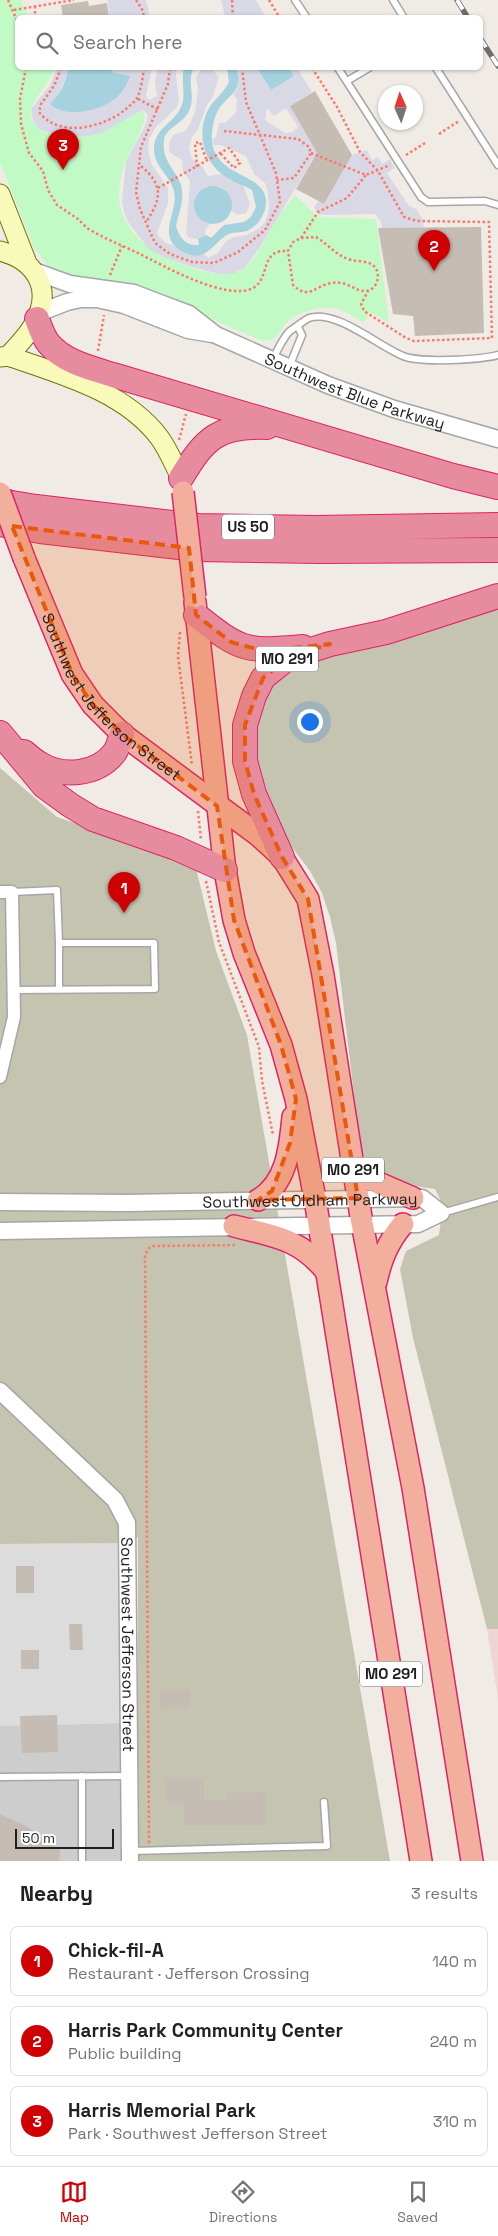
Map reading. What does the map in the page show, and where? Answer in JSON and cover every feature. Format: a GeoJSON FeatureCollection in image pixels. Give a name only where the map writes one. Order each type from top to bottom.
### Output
{"type":"FeatureCollection","features":[{"type":"Feature","properties":{"kind":"highway"},"geometry":{"type":"LineString","coordinates":[[38,316],[48,343],[58,352],[72,360],[113,376],[453,476],[498,487]]}},
{"type":"Feature","properties":{"kind":"highway"},"geometry":{"type":"LineString","coordinates":[[182,485],[202,447],[211,438],[231,428],[288,428]]}},
{"type":"Feature","properties":{"kind":"highway","name":"MO 291"},"geometry":{"type":"LineString","coordinates":[[182,485],[190,614],[215,873],[234,920],[244,953],[281,1045],[296,1100],[315,1199],[421,1861]]}},
{"type":"Feature","properties":{"kind":"highway","name":"Southwest Jefferson Street"},"geometry":{"type":"LineString","coordinates":[[0,493],[24,558],[72,674],[93,705],[122,734],[208,811],[258,835],[282,857]]}},
{"type":"Feature","properties":{"kind":"highway","name":"US 50"},"geometry":{"type":"LineString","coordinates":[[0,501],[198,526],[316,528],[498,525]]}},
{"type":"Feature","properties":{"kind":"highway","name":"US 50"},"geometry":{"type":"LineString","coordinates":[[0,524],[40,531],[196,549],[318,551],[498,550]]}},
{"type":"Feature","properties":{"kind":"highway","name":"MO 291"},"geometry":{"type":"LineString","coordinates":[[472,1861],[412,1488],[362,1223],[326,995],[308,899],[282,857],[254,794],[245,760],[245,725],[254,696],[263,678],[289,657],[330,644],[386,632],[471,603],[498,596]]}},
{"type":"Feature","properties":{"kind":"highway","name":"MO 291"},"geometry":{"type":"LineString","coordinates":[[190,614],[231,642],[244,647],[264,650],[330,644]]}},
{"type":"Feature","properties":{"kind":"highway"},"geometry":{"type":"LineString","coordinates":[[0,734],[40,764],[63,772],[78,772],[97,768],[116,751],[122,734]]}},
{"type":"Feature","properties":{"kind":"highway"},"geometry":{"type":"LineString","coordinates":[[0,734],[44,786],[70,805],[93,819],[176,848],[215,873]]}},
{"type":"Feature","properties":{"kind":"highway"},"geometry":{"type":"LineString","coordinates":[[258,1200],[272,1191],[283,1172],[290,1143],[296,1100]]}},
{"type":"Feature","properties":{"kind":"highway"},"geometry":{"type":"LineString","coordinates":[[353,1172],[413,1198]]}},
{"type":"Feature","properties":{"kind":"highway"},"geometry":{"type":"LineString","coordinates":[[375,1287],[382,1257],[391,1239],[403,1224]]}},
{"type":"Feature","properties":{"kind":"highway"},"geometry":{"type":"LineString","coordinates":[[236,1235],[293,1243],[308,1251],[326,1271]]}},
{"type":"Feature","properties":{"kind":"main road"},"geometry":{"type":"LineString","coordinates":[[0,194],[38,279],[42,299],[38,316],[28,333],[3,359],[81,383],[130,408],[159,438],[182,485]]}},
{"type":"Feature","properties":{"kind":"main road"},"geometry":{"type":"LineString","coordinates":[[0,251],[12,254],[31,267]]}},
{"type":"Feature","properties":{"kind":"street","name":"Southwest Blue Parkway"},"geometry":{"type":"LineString","coordinates":[[31,267],[70,284],[126,292],[151,299],[189,314],[216,335],[289,369],[394,409],[498,439]]}},
{"type":"Feature","properties":{"kind":"street","name":"Southwest Blue Parkway"},"geometry":{"type":"LineString","coordinates":[[38,316],[67,302],[81,299],[97,299],[124,305],[188,330],[216,335]]}},
{"type":"Feature","properties":{"kind":"street"},"geometry":{"type":"LineString","coordinates":[[0,1077],[14,1017],[14,990],[6,892]]}},
{"type":"Feature","properties":{"kind":"street","name":"Southwest Oldham Parkway"},"geometry":{"type":"LineString","coordinates":[[0,1202],[422,1198],[441,1213],[418,1224],[319,1224],[236,1235],[92,1230],[0,1230]]}},
{"type":"Feature","properties":{"kind":"street"},"geometry":{"type":"LineString","coordinates":[[0,1208],[20,1203]]}},
{"type":"Feature","properties":{"kind":"street","name":"Southwest Jefferson Street"},"geometry":{"type":"LineString","coordinates":[[0,1391],[115,1500],[128,1523],[130,1856]]}},
{"type":"Feature","properties":{"kind":"lane"},"geometry":{"type":"LineString","coordinates":[[295,0],[304,15]]}},
{"type":"Feature","properties":{"kind":"lane"},"geometry":{"type":"LineString","coordinates":[[393,0],[402,15]]}},
{"type":"Feature","properties":{"kind":"lane"},"geometry":{"type":"LineString","coordinates":[[339,70],[421,197],[428,202],[486,201],[498,205]]}},
{"type":"Feature","properties":{"kind":"lane"},"geometry":{"type":"LineString","coordinates":[[347,81],[366,70]]}},
{"type":"Feature","properties":{"kind":"lane"},"geometry":{"type":"LineString","coordinates":[[437,70],[498,165]]}},
{"type":"Feature","properties":{"kind":"lane"},"geometry":{"type":"LineString","coordinates":[[271,361],[289,332],[298,327],[307,318],[334,320],[356,329],[404,357],[423,360],[498,356]]}},
{"type":"Feature","properties":{"kind":"lane"},"geometry":{"type":"LineString","coordinates":[[289,369],[302,335],[298,327]]}},
{"type":"Feature","properties":{"kind":"lane"},"geometry":{"type":"LineString","coordinates":[[6,892],[57,890],[59,990]]}},
{"type":"Feature","properties":{"kind":"lane"},"geometry":{"type":"LineString","coordinates":[[14,990],[155,989],[154,943],[59,943]]}},
{"type":"Feature","properties":{"kind":"lane"},"geometry":{"type":"LineString","coordinates":[[441,1213],[498,1197]]}},
{"type":"Feature","properties":{"kind":"lane"},"geometry":{"type":"LineString","coordinates":[[82,1776],[82,1861]]}},
{"type":"Feature","properties":{"kind":"lane"},"geometry":{"type":"LineString","coordinates":[[0,1777],[130,1776]]}},
{"type":"Feature","properties":{"kind":"lane"},"geometry":{"type":"LineString","coordinates":[[130,1856],[149,1850],[327,1846],[324,1802]]}},
{"type":"Feature","properties":{"kind":"path"},"geometry":{"type":"LineString","coordinates":[[8,0],[16,15]]}},
{"type":"Feature","properties":{"kind":"path"},"geometry":{"type":"LineString","coordinates":[[14,10],[74,0]]}},
{"type":"Feature","properties":{"kind":"path"},"geometry":{"type":"LineString","coordinates":[[136,0],[144,15]]}},
{"type":"Feature","properties":{"kind":"path"},"geometry":{"type":"LineString","coordinates":[[232,0],[233,15]]}},
{"type":"Feature","properties":{"kind":"path"},"geometry":{"type":"LineString","coordinates":[[269,0],[278,15]]}},
{"type":"Feature","properties":{"kind":"path"},"geometry":{"type":"LineString","coordinates":[[35,6],[36,15]]}},
{"type":"Feature","properties":{"kind":"path"},"geometry":{"type":"LineString","coordinates":[[26,70],[20,99],[20,124],[29,153],[43,171],[52,198],[63,210],[78,219],[87,228],[163,267],[210,286],[243,291],[253,288],[260,282],[271,255],[278,251],[287,251]]}},
{"type":"Feature","properties":{"kind":"path"},"geometry":{"type":"LineString","coordinates":[[60,70],[54,86],[41,104],[39,112],[43,118],[58,126],[88,128],[118,116],[137,99],[144,70]]}},
{"type":"Feature","properties":{"kind":"path"},"geometry":{"type":"LineString","coordinates":[[170,70],[168,84],[159,110],[141,147],[136,192],[140,209],[147,221],[155,243],[170,254],[192,262],[214,263],[238,252],[265,230],[280,202],[276,173],[246,102],[242,70]]}},
{"type":"Feature","properties":{"kind":"path"},"geometry":{"type":"LineString","coordinates":[[313,70],[337,107],[360,152],[378,171],[404,217],[417,221],[489,222],[492,338],[414,341],[406,338],[364,311],[361,304],[368,291],[376,285],[379,277],[377,269],[371,263],[338,255],[316,236],[300,238],[293,242],[287,251],[292,270],[293,285],[299,290],[313,291],[331,282],[347,283],[363,291],[368,291]]}},
{"type":"Feature","properties":{"kind":"path"},"geometry":{"type":"LineString","coordinates":[[137,99],[159,110]]}},
{"type":"Feature","properties":{"kind":"path"},"geometry":{"type":"LineString","coordinates":[[439,134],[459,121]]}},
{"type":"Feature","properties":{"kind":"path"},"geometry":{"type":"LineString","coordinates":[[224,132],[298,139],[309,147],[311,153],[344,168],[366,175]]}},
{"type":"Feature","properties":{"kind":"path"},"geometry":{"type":"LineString","coordinates":[[197,166],[195,143],[200,142],[208,160]]}},
{"type":"Feature","properties":{"kind":"path"},"geometry":{"type":"LineString","coordinates":[[406,155],[425,143]]}},
{"type":"Feature","properties":{"kind":"path"},"geometry":{"type":"LineString","coordinates":[[158,188],[178,177],[218,154],[229,148],[240,162],[234,168],[218,154]]}},
{"type":"Feature","properties":{"kind":"path"},"geometry":{"type":"LineString","coordinates":[[276,180],[294,178],[311,153]]}},
{"type":"Feature","properties":{"kind":"path"},"geometry":{"type":"LineString","coordinates":[[300,238],[318,212],[347,198],[366,175],[392,164]]}},
{"type":"Feature","properties":{"kind":"path"},"geometry":{"type":"LineString","coordinates":[[140,166],[151,175],[158,188],[158,205],[147,221]]}},
{"type":"Feature","properties":{"kind":"path"},"geometry":{"type":"LineString","coordinates":[[109,278],[122,246]]}},
{"type":"Feature","properties":{"kind":"path"},"geometry":{"type":"LineString","coordinates":[[176,449],[186,412]]}},
{"type":"Feature","properties":{"kind":"path"},"geometry":{"type":"LineString","coordinates":[[190,614],[178,656],[192,767]]}},
{"type":"Feature","properties":{"kind":"path"},"geometry":{"type":"LineString","coordinates":[[202,846],[208,811]]}},
{"type":"Feature","properties":{"kind":"path"},"geometry":{"type":"LineString","coordinates":[[215,873],[219,942],[259,1047],[262,1081],[275,1142]]}},
{"type":"Feature","properties":{"kind":"path"},"geometry":{"type":"LineString","coordinates":[[149,1850],[145,1255],[149,1248],[153,1246],[236,1235]]}},
{"type":"Feature","properties":{"kind":"highlighted area"},"geometry":{"type":"Polygon","coordinates":[[[12,526],[189,548],[196,615],[231,642],[264,651],[330,644],[289,657],[263,678],[245,725],[245,761],[254,794],[282,857],[308,899],[358,1198],[258,1200],[272,1191],[290,1143],[296,1099],[281,1045],[234,920],[217,806],[122,734],[93,705],[72,674],[12,526]]]}},
{"type":"Feature","properties":{"kind":"shaded area"},"geometry":{"type":"Polygon","coordinates":[[[108,0],[146,0],[150,15],[109,15],[108,0]]]}},
{"type":"Feature","properties":{"kind":"shaded area"},"geometry":{"type":"Polygon","coordinates":[[[221,0],[256,0],[265,15],[225,15],[221,0]]]}},
{"type":"Feature","properties":{"kind":"shaded area"},"geometry":{"type":"Polygon","coordinates":[[[56,70],[68,70],[56,99],[51,104],[78,112],[105,105],[114,73],[110,70],[152,70],[146,96],[149,100],[157,96],[155,81],[158,70],[177,70],[179,101],[177,107],[156,127],[149,139],[148,151],[152,165],[168,188],[168,203],[157,233],[166,243],[204,254],[208,258],[217,254],[226,241],[234,237],[247,235],[258,229],[265,222],[269,210],[268,193],[265,183],[254,174],[246,156],[221,145],[213,145],[212,139],[216,137],[219,123],[226,122],[236,113],[237,99],[233,94],[237,90],[236,70],[258,70],[271,90],[294,76],[290,70],[298,70],[312,92],[290,106],[317,153],[258,250],[244,269],[232,274],[219,274],[161,256],[148,248],[128,222],[122,201],[126,161],[144,128],[148,116],[144,111],[138,112],[104,132],[88,136],[58,136],[39,129],[33,121],[31,109],[50,85],[56,70]],[[267,108],[265,120],[285,133],[293,132],[298,127],[286,108],[274,116],[267,108]]]}},
{"type":"Feature","properties":{"kind":"shaded area"},"geometry":{"type":"Polygon","coordinates":[[[201,70],[213,70],[219,77],[213,96],[207,105],[198,129],[192,137],[189,147],[192,159],[202,166],[208,176],[222,174],[232,181],[243,185],[250,204],[246,213],[238,215],[231,211],[230,196],[221,187],[208,186],[203,189],[198,193],[206,222],[210,223],[205,231],[206,235],[198,239],[189,238],[186,233],[190,181],[183,172],[182,160],[169,152],[169,143],[173,135],[185,131],[195,112],[198,89],[196,77],[201,70]]]}},
{"type":"Feature","properties":{"kind":"shaded area"},"geometry":{"type":"Polygon","coordinates":[[[367,150],[372,160],[378,157],[382,164],[390,159],[395,168],[387,173],[409,206],[416,209],[422,218],[424,228],[382,228],[381,222],[375,214],[319,215],[314,207],[318,201],[324,204],[352,155],[367,150]]]}},
{"type":"Feature","properties":{"kind":"shaded area"},"geometry":{"type":"Polygon","coordinates":[[[498,606],[498,1629],[487,1629],[413,1338],[400,1269],[406,1251],[439,1235],[443,1205],[435,1189],[400,1184],[374,1173],[367,1166],[360,1145],[336,943],[330,917],[322,893],[310,871],[285,838],[258,790],[255,714],[274,682],[297,666],[498,606]]]}},
{"type":"Feature","properties":{"kind":"shaded area"},"geometry":{"type":"Polygon","coordinates":[[[0,768],[57,817],[195,864],[216,951],[247,1035],[390,1861],[138,1861],[138,1537],[121,1543],[0,1544],[0,768]]]}},
{"type":"Feature","properties":{"kind":"shaded area"},"geometry":{"type":"Polygon","coordinates":[[[121,1543],[123,1723],[0,1726],[0,1544],[121,1543]]]}},
{"type":"Feature","properties":{"kind":"shaded area"},"geometry":{"type":"Polygon","coordinates":[[[487,1629],[498,1629],[498,1699],[487,1629]]]}},
{"type":"Feature","properties":{"kind":"shaded area"},"geometry":{"type":"Polygon","coordinates":[[[123,1723],[123,1861],[0,1861],[0,1726],[123,1723]]]}},
{"type":"Feature","properties":{"kind":"green space"},"geometry":{"type":"Polygon","coordinates":[[[0,0],[24,0],[21,1],[28,15],[15,15],[15,70],[53,70],[32,106],[32,118],[39,128],[58,136],[71,137],[93,131],[142,111],[144,114],[141,132],[124,165],[119,197],[123,216],[128,226],[139,239],[160,254],[189,267],[220,274],[233,273],[244,269],[252,260],[277,218],[295,195],[318,217],[376,219],[389,323],[370,312],[364,323],[336,308],[315,309],[292,318],[274,339],[262,341],[136,286],[63,276],[49,267],[34,248],[0,162],[0,0]]]}},
{"type":"Feature","properties":{"kind":"water"},"geometry":{"type":"Polygon","coordinates":[[[68,70],[110,70],[114,73],[130,76],[120,94],[114,100],[106,105],[76,112],[57,109],[50,104],[57,96],[68,70]]]}},
{"type":"Feature","properties":{"kind":"water"},"geometry":{"type":"Polygon","coordinates":[[[184,70],[193,70],[191,77],[191,105],[185,117],[168,131],[164,140],[166,159],[181,185],[182,201],[176,226],[181,238],[187,243],[199,245],[198,239],[206,235],[211,238],[224,225],[244,222],[251,217],[256,207],[252,190],[222,174],[209,159],[205,150],[202,130],[204,120],[208,110],[229,82],[227,70],[237,70],[237,86],[236,90],[221,106],[215,118],[212,142],[216,154],[222,162],[230,169],[257,184],[263,191],[266,200],[265,210],[255,226],[247,231],[228,234],[211,249],[195,256],[180,250],[173,244],[170,237],[170,222],[175,199],[174,191],[154,154],[157,136],[182,106],[184,70]]]}},
{"type":"Feature","properties":{"kind":"water"},"geometry":{"type":"Polygon","coordinates":[[[258,70],[290,70],[294,76],[271,90],[258,70]]]}},
{"type":"Feature","properties":{"kind":"water"},"geometry":{"type":"Polygon","coordinates":[[[213,186],[226,192],[232,205],[226,218],[213,224],[200,218],[194,205],[200,192],[213,186]]]}},
{"type":"Feature","properties":{"kind":"building"},"geometry":{"type":"Polygon","coordinates":[[[88,1],[89,6],[107,3],[109,15],[63,15],[61,5],[88,1]]]}},
{"type":"Feature","properties":{"kind":"building"},"geometry":{"type":"Polygon","coordinates":[[[315,91],[352,155],[324,204],[296,189],[317,153],[290,106],[315,91]]]}},
{"type":"Feature","properties":{"kind":"building"},"geometry":{"type":"Polygon","coordinates":[[[481,227],[484,333],[415,336],[413,316],[393,314],[378,228],[481,227]]]}},
{"type":"Feature","properties":{"kind":"building"},"geometry":{"type":"Polygon","coordinates":[[[16,1566],[34,1566],[34,1593],[16,1593],[16,1566]]]}},
{"type":"Feature","properties":{"kind":"building"},"geometry":{"type":"Polygon","coordinates":[[[69,1624],[82,1624],[83,1650],[70,1650],[69,1624]]]}},
{"type":"Feature","properties":{"kind":"building"},"geometry":{"type":"Polygon","coordinates":[[[21,1650],[39,1650],[39,1669],[21,1669],[21,1650]]]}},
{"type":"Feature","properties":{"kind":"building"},"geometry":{"type":"Polygon","coordinates":[[[160,1690],[190,1690],[190,1708],[160,1709],[160,1690]]]}},
{"type":"Feature","properties":{"kind":"building"},"geometry":{"type":"Polygon","coordinates":[[[57,1715],[58,1752],[22,1753],[20,1716],[57,1715]]]}},
{"type":"Feature","properties":{"kind":"building"},"geometry":{"type":"Polygon","coordinates":[[[204,1778],[204,1800],[227,1800],[227,1793],[265,1792],[265,1825],[184,1825],[183,1803],[167,1803],[166,1779],[204,1778]]]}},
{"type":"Feature","properties":{"kind":"building"},"geometry":{"type":"Polygon","coordinates":[[[0,1814],[26,1826],[60,1850],[59,1861],[0,1861],[0,1814]]]}},
{"type":"Feature","properties":{"kind":"railway"},"geometry":{"type":"LineString","coordinates":[[457,0],[466,15]]}},
{"type":"Feature","properties":{"kind":"railway"},"geometry":{"type":"LineString","coordinates":[[483,43],[498,66]]}},
{"type":"Feature","properties":{"kind":"place","name":"Harris Memorial Park"},"geometry":{"type":"Point","coordinates":[63,170]}},
{"type":"Feature","properties":{"kind":"place","name":"Harris Park Community Center"},"geometry":{"type":"Point","coordinates":[434,271]}},
{"type":"Feature","properties":{"kind":"place","name":"Chick-fil-A"},"geometry":{"type":"Point","coordinates":[124,913]}}]}
